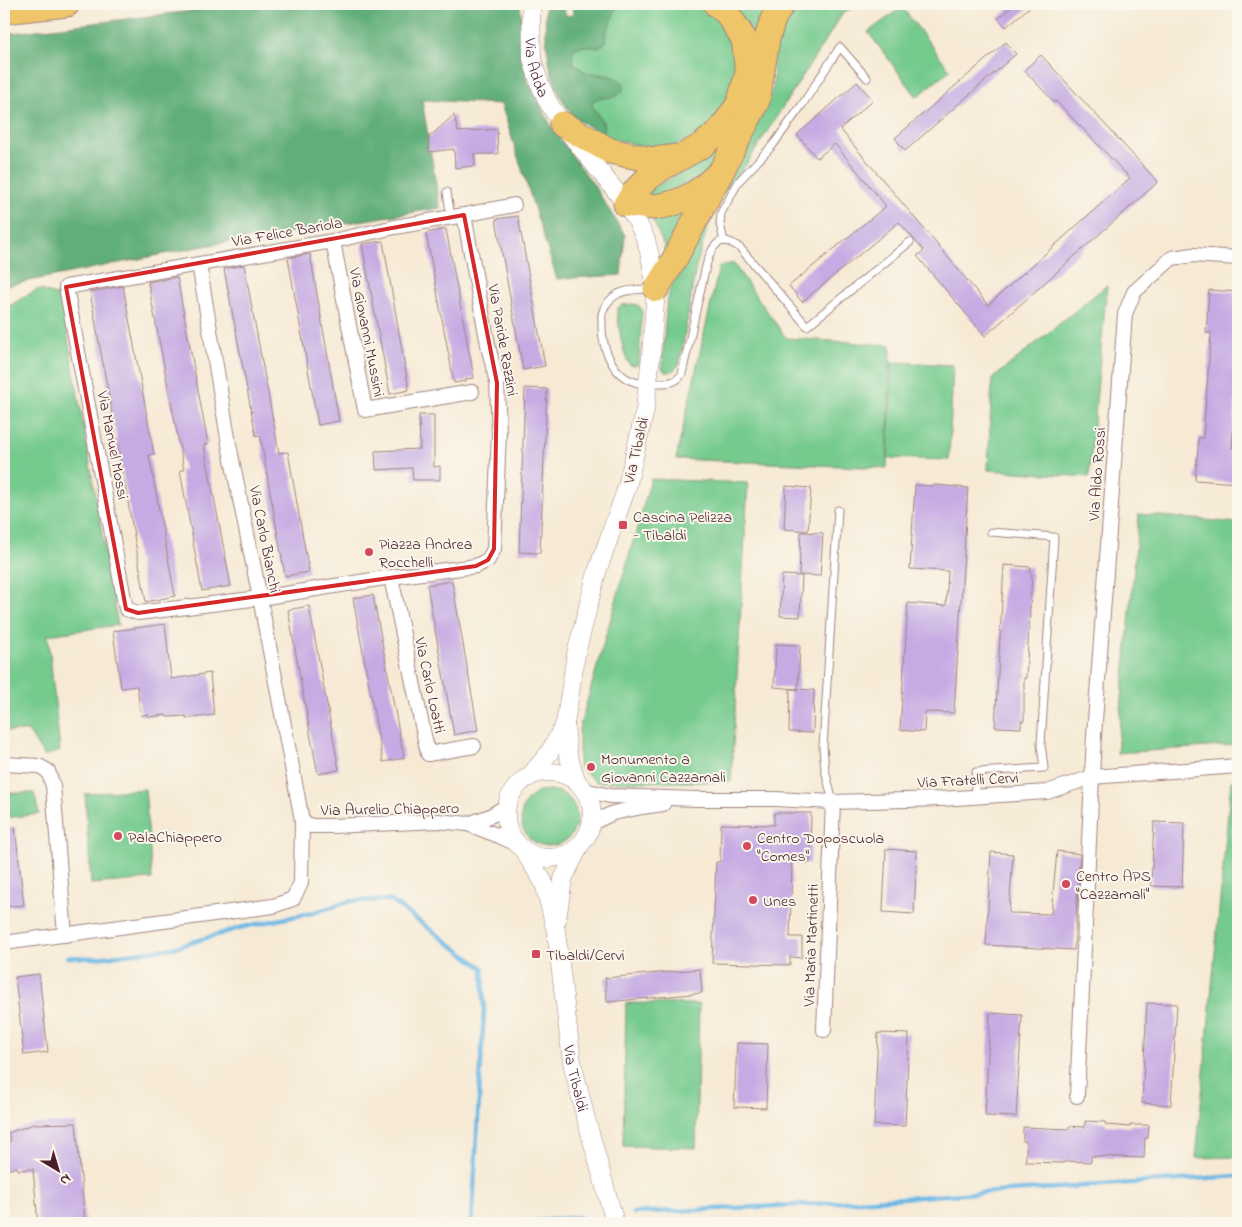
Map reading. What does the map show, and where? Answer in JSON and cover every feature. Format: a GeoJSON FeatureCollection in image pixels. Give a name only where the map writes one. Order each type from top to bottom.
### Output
{"type":"FeatureCollection","features":[{"type":"Feature","properties":{"kind":"highway"},"geometry":{"type":"LineString","coordinates":[[4,11],[67,4]]}},
{"type":"Feature","properties":{"kind":"highway"},"geometry":{"type":"LineString","coordinates":[[716,4],[727,13],[744,39],[748,73],[739,104],[721,129],[703,145],[660,169],[636,190],[626,204],[652,207],[673,204],[691,196],[708,184],[722,170]]}},
{"type":"Feature","properties":{"kind":"highway"},"geometry":{"type":"LineString","coordinates":[[656,289],[674,260],[757,101],[767,39],[773,19],[782,4]]}},
{"type":"Feature","properties":{"kind":"highway"},"geometry":{"type":"LineString","coordinates":[[562,124],[610,151],[653,160],[683,156]]}},
{"type":"Feature","properties":{"kind":"street","name":"Via Adda"},"geometry":{"type":"LineString","coordinates":[[531,4],[532,59],[548,102],[562,124],[626,204]]}},
{"type":"Feature","properties":{"kind":"street","name":"Via Tibaldi"},"geometry":{"type":"LineString","coordinates":[[581,786],[568,755],[565,724],[576,654],[597,572],[627,487],[645,410],[651,355],[656,289],[646,240],[626,204]]}},
{"type":"Feature","properties":{"kind":"street","name":"Via Felice Bariola"},"geometry":{"type":"LineString","coordinates":[[66,287],[333,241],[395,227],[514,205]]}},
{"type":"Feature","properties":{"kind":"street","name":"Via Paride Razzini"},"geometry":{"type":"LineString","coordinates":[[391,577],[476,566],[488,560],[494,549],[499,432],[497,383],[458,216]]}},
{"type":"Feature","properties":{"kind":"street","name":"Via Giovanni Mussini"},"geometry":{"type":"LineString","coordinates":[[333,241],[365,410],[472,392]]}},
{"type":"Feature","properties":{"kind":"street","name":"Via Aldo Rossi"},"geometry":{"type":"LineString","coordinates":[[1077,1096],[1095,725],[1125,314],[1134,292],[1172,258],[1193,255],[1238,258]]}},
{"type":"Feature","properties":{"kind":"street","name":"Via Carlo Bianchi"},"geometry":{"type":"LineString","coordinates":[[66,935],[273,906],[293,900],[301,883],[302,820],[230,450],[199,264]]}},
{"type":"Feature","properties":{"kind":"street","name":"Via Manuel Mossi"},"geometry":{"type":"LineString","coordinates":[[66,287],[126,609],[138,613],[260,598]]}},
{"type":"Feature","properties":{"kind":"street"},"geometry":{"type":"LineString","coordinates":[[260,598],[391,577]]}},
{"type":"Feature","properties":{"kind":"street","name":"Via Carlo Loatti"},"geometry":{"type":"LineString","coordinates":[[391,577],[428,754],[474,746]]}},
{"type":"Feature","properties":{"kind":"street","name":"Via Tibaldi"},"geometry":{"type":"LineString","coordinates":[[529,777],[549,753],[565,724]]}},
{"type":"Feature","properties":{"kind":"street"},"geometry":{"type":"LineString","coordinates":[[4,764],[39,766],[48,770],[54,786],[66,935],[4,943]]}},
{"type":"Feature","properties":{"kind":"street","name":"Via Fratelli Cervi"},"geometry":{"type":"LineString","coordinates":[[581,786],[610,796],[833,802],[974,797],[1047,792],[1092,777],[1238,766]]}},
{"type":"Feature","properties":{"kind":"street"},"geometry":{"type":"LineString","coordinates":[[468,824],[500,836],[538,857],[552,858],[566,855],[579,847],[587,836],[592,823],[592,806],[581,786],[562,774],[545,772],[529,777],[515,789],[510,797],[506,814],[507,823],[513,838],[521,847]]}},
{"type":"Feature","properties":{"kind":"street","name":"Via Fratelli Cervi"},"geometry":{"type":"LineString","coordinates":[[592,823],[613,813],[696,799]]}},
{"type":"Feature","properties":{"kind":"street","name":"Via Maria Martinetti"},"geometry":{"type":"LineString","coordinates":[[824,1030],[833,802]]}},
{"type":"Feature","properties":{"kind":"street","name":"Via Aurelio Chiappero"},"geometry":{"type":"LineString","coordinates":[[302,820],[310,826],[438,821],[468,824],[490,816],[507,806]]}},
{"type":"Feature","properties":{"kind":"street","name":"Via Tibaldi"},"geometry":{"type":"LineString","coordinates":[[521,847],[544,883],[556,931],[572,1062],[615,1223]]}},
{"type":"Feature","properties":{"kind":"street","name":"Via Tibaldi"},"geometry":{"type":"LineString","coordinates":[[556,931],[563,878],[579,847]]}},
{"type":"Feature","properties":{"kind":"lane"},"geometry":{"type":"LineString","coordinates":[[724,241],[720,224],[721,213],[739,181],[773,144],[802,105],[840,47],[867,78]]}},
{"type":"Feature","properties":{"kind":"lane"},"geometry":{"type":"LineString","coordinates":[[447,192],[458,216]]}},
{"type":"Feature","properties":{"kind":"lane"},"geometry":{"type":"LineString","coordinates":[[656,289],[619,293],[610,300],[602,311],[604,344],[610,360],[626,378],[648,384],[672,383],[682,374],[708,256],[714,245],[724,241],[733,242],[807,326],[910,242]]}},
{"type":"Feature","properties":{"kind":"lane"},"geometry":{"type":"LineString","coordinates":[[833,802],[825,770],[823,747],[838,510]]}},
{"type":"Feature","properties":{"kind":"lane"},"geometry":{"type":"LineString","coordinates":[[974,797],[976,772],[1044,768],[1041,744],[1054,538],[991,532]]}},
{"type":"Feature","properties":{"kind":"highlighted area"},"geometry":{"type":"Polygon","coordinates":[[[464,215],[497,383],[494,549],[488,560],[476,566],[138,613],[126,609],[66,287],[464,215]]]}},
{"type":"Feature","properties":{"kind":"green space"},"geometry":{"type":"Polygon","coordinates":[[[249,4],[520,4],[527,80],[553,129],[593,184],[625,235],[621,275],[557,279],[501,104],[422,100],[440,208],[204,246],[4,286],[4,34],[249,4]]]}},
{"type":"Feature","properties":{"kind":"green space"},"geometry":{"type":"Polygon","coordinates":[[[545,4],[564,4],[565,14],[568,16],[573,13],[573,4],[618,4],[605,36],[606,41],[597,47],[579,47],[574,49],[572,54],[573,63],[585,72],[610,76],[620,80],[625,86],[619,95],[592,101],[593,108],[603,125],[604,130],[599,133],[573,117],[560,96],[551,72],[546,42],[545,4]]]}},
{"type":"Feature","properties":{"kind":"green space"},"geometry":{"type":"Polygon","coordinates":[[[618,4],[707,4],[723,22],[741,64],[721,122],[664,152],[589,133],[604,123],[592,106],[592,101],[597,98],[615,97],[610,76],[585,72],[573,63],[572,54],[574,49],[579,47],[597,47],[606,41],[605,36],[618,4]]]}},
{"type":"Feature","properties":{"kind":"green space"},"geometry":{"type":"Polygon","coordinates":[[[729,4],[772,4],[759,40],[729,4]]]}},
{"type":"Feature","properties":{"kind":"green space"},"geometry":{"type":"Polygon","coordinates":[[[794,4],[860,4],[843,13],[747,163],[722,195],[706,232],[696,267],[680,362],[674,370],[665,372],[662,367],[666,308],[670,289],[766,107],[774,84],[773,64],[777,39],[794,4]]]}},
{"type":"Feature","properties":{"kind":"green space"},"geometry":{"type":"Polygon","coordinates":[[[902,7],[950,70],[917,97],[868,32],[902,7]]]}},
{"type":"Feature","properties":{"kind":"green space"},"geometry":{"type":"Polygon","coordinates":[[[728,141],[709,174],[651,200],[646,191],[697,165],[728,141]]]}},
{"type":"Feature","properties":{"kind":"green space"},"geometry":{"type":"Polygon","coordinates":[[[689,208],[666,258],[664,246],[652,218],[689,208]]]}},
{"type":"Feature","properties":{"kind":"green space"},"geometry":{"type":"Polygon","coordinates":[[[733,263],[786,338],[891,345],[887,468],[676,459],[719,267],[733,263]]]}},
{"type":"Feature","properties":{"kind":"green space"},"geometry":{"type":"Polygon","coordinates":[[[1107,285],[1089,477],[988,470],[992,379],[1107,285]]]}},
{"type":"Feature","properties":{"kind":"green space"},"geometry":{"type":"Polygon","coordinates":[[[38,289],[61,297],[118,625],[48,635],[60,751],[44,756],[28,731],[4,731],[4,407],[6,308],[38,289]]]}},
{"type":"Feature","properties":{"kind":"green space"},"geometry":{"type":"Polygon","coordinates":[[[633,304],[639,306],[642,311],[639,362],[634,366],[629,364],[624,352],[617,313],[617,309],[621,305],[633,304]]]}},
{"type":"Feature","properties":{"kind":"green space"},"geometry":{"type":"Polygon","coordinates":[[[892,362],[953,365],[949,460],[888,458],[892,362]]]}},
{"type":"Feature","properties":{"kind":"green space"},"geometry":{"type":"Polygon","coordinates":[[[651,479],[748,483],[731,782],[596,782],[579,767],[579,729],[651,479]]]}},
{"type":"Feature","properties":{"kind":"green space"},"geometry":{"type":"Polygon","coordinates":[[[1139,514],[1238,523],[1238,745],[1117,753],[1139,514]]]}},
{"type":"Feature","properties":{"kind":"green space"},"geometry":{"type":"Polygon","coordinates":[[[1238,780],[1238,1157],[1196,1158],[1231,781],[1238,780]]]}},
{"type":"Feature","properties":{"kind":"green space","name":"PalaChiappero"},"geometry":{"type":"Polygon","coordinates":[[[145,789],[152,879],[91,884],[85,794],[145,789]]]}},
{"type":"Feature","properties":{"kind":"green space"},"geometry":{"type":"Polygon","coordinates":[[[544,790],[554,790],[569,798],[575,807],[577,818],[575,829],[569,838],[554,846],[544,846],[533,841],[526,834],[521,823],[521,813],[526,802],[533,795],[544,790]]]}},
{"type":"Feature","properties":{"kind":"green space"},"geometry":{"type":"Polygon","coordinates":[[[4,793],[34,793],[39,814],[4,818],[4,793]]]}},
{"type":"Feature","properties":{"kind":"green space"},"geometry":{"type":"Polygon","coordinates":[[[626,1003],[699,1004],[696,1148],[623,1146],[626,1003]]]}},
{"type":"Feature","properties":{"kind":"building"},"geometry":{"type":"Polygon","coordinates":[[[1015,4],[1033,4],[1006,27],[998,18],[1015,4]]]}},
{"type":"Feature","properties":{"kind":"building"},"geometry":{"type":"Polygon","coordinates":[[[1006,42],[1016,54],[905,151],[895,138],[1006,42]]]}},
{"type":"Feature","properties":{"kind":"building"},"geometry":{"type":"Polygon","coordinates":[[[1041,55],[1158,182],[985,336],[917,256],[924,251],[899,222],[802,302],[789,286],[886,206],[835,144],[817,158],[797,135],[857,82],[873,100],[840,129],[988,305],[1130,178],[1024,70],[1041,55]]]}},
{"type":"Feature","properties":{"kind":"building"},"geometry":{"type":"Polygon","coordinates":[[[454,115],[458,132],[497,129],[498,154],[474,154],[475,166],[455,168],[454,149],[429,152],[428,138],[454,115]]]}},
{"type":"Feature","properties":{"kind":"building"},"geometry":{"type":"Polygon","coordinates":[[[518,216],[545,366],[523,370],[496,219],[518,216]]]}},
{"type":"Feature","properties":{"kind":"building"},"geometry":{"type":"Polygon","coordinates":[[[446,229],[474,378],[454,383],[426,233],[446,229]]]}},
{"type":"Feature","properties":{"kind":"building"},"geometry":{"type":"Polygon","coordinates":[[[383,241],[409,390],[390,394],[362,244],[383,241]]]}},
{"type":"Feature","properties":{"kind":"building"},"geometry":{"type":"Polygon","coordinates":[[[310,254],[339,421],[318,425],[288,258],[310,254]]]}},
{"type":"Feature","properties":{"kind":"building"},"geometry":{"type":"Polygon","coordinates":[[[244,265],[279,453],[288,452],[309,572],[285,576],[260,435],[256,436],[224,269],[244,265]]]}},
{"type":"Feature","properties":{"kind":"building"},"geometry":{"type":"Polygon","coordinates":[[[177,277],[208,444],[204,445],[231,586],[202,591],[180,470],[184,470],[148,282],[177,277]]]}},
{"type":"Feature","properties":{"kind":"building"},"geometry":{"type":"Polygon","coordinates":[[[123,286],[154,454],[149,455],[175,596],[146,602],[90,292],[123,286]]]}},
{"type":"Feature","properties":{"kind":"building"},"geometry":{"type":"Polygon","coordinates":[[[1209,290],[1238,292],[1238,366],[1232,448],[1238,448],[1237,483],[1195,480],[1199,437],[1203,438],[1211,333],[1206,333],[1209,290]]]}},
{"type":"Feature","properties":{"kind":"building"},"geometry":{"type":"Polygon","coordinates":[[[525,388],[547,389],[540,553],[519,552],[525,388]]]}},
{"type":"Feature","properties":{"kind":"building"},"geometry":{"type":"Polygon","coordinates":[[[419,415],[434,415],[434,467],[440,466],[440,480],[413,480],[412,468],[376,470],[375,451],[420,449],[419,415]]]}},
{"type":"Feature","properties":{"kind":"building"},"geometry":{"type":"Polygon","coordinates":[[[915,485],[968,488],[954,713],[925,712],[924,732],[900,730],[908,603],[946,606],[948,571],[910,569],[915,485]]]}},
{"type":"Feature","properties":{"kind":"building"},"geometry":{"type":"Polygon","coordinates":[[[786,486],[811,488],[808,531],[784,529],[786,486]]]}},
{"type":"Feature","properties":{"kind":"building"},"geometry":{"type":"Polygon","coordinates":[[[801,532],[823,533],[820,576],[799,575],[801,532]]]}},
{"type":"Feature","properties":{"kind":"building"},"geometry":{"type":"Polygon","coordinates":[[[1004,565],[1031,567],[1030,573],[1032,574],[1026,678],[1024,678],[1024,721],[1021,721],[1021,728],[995,727],[1004,565]]]}},
{"type":"Feature","properties":{"kind":"building"},"geometry":{"type":"Polygon","coordinates":[[[782,575],[802,576],[800,617],[780,616],[782,575]]]}},
{"type":"Feature","properties":{"kind":"building"},"geometry":{"type":"Polygon","coordinates":[[[452,581],[478,730],[454,735],[427,585],[452,581]]]}},
{"type":"Feature","properties":{"kind":"building"},"geometry":{"type":"Polygon","coordinates":[[[373,595],[404,758],[383,762],[353,598],[373,595]]]}},
{"type":"Feature","properties":{"kind":"building"},"geometry":{"type":"Polygon","coordinates":[[[309,606],[339,770],[318,774],[288,610],[309,606]]]}},
{"type":"Feature","properties":{"kind":"building"},"geometry":{"type":"Polygon","coordinates":[[[165,624],[171,679],[210,673],[214,715],[186,719],[186,716],[167,717],[166,715],[148,717],[148,714],[141,716],[137,686],[121,688],[113,631],[165,624]]]}},
{"type":"Feature","properties":{"kind":"building"},"geometry":{"type":"Polygon","coordinates":[[[776,644],[800,645],[798,689],[774,687],[776,644]]]}},
{"type":"Feature","properties":{"kind":"building"},"geometry":{"type":"Polygon","coordinates":[[[790,689],[814,690],[813,733],[789,732],[790,689]]]}},
{"type":"Feature","properties":{"kind":"building","name":"Unes"},"geometry":{"type":"Polygon","coordinates":[[[774,813],[811,813],[810,863],[792,862],[790,937],[802,937],[802,958],[790,957],[790,965],[712,963],[716,862],[720,862],[721,824],[774,825],[774,813]]]}},
{"type":"Feature","properties":{"kind":"building"},"geometry":{"type":"Polygon","coordinates":[[[1154,822],[1184,823],[1182,887],[1151,886],[1154,822]]]}},
{"type":"Feature","properties":{"kind":"building"},"geometry":{"type":"Polygon","coordinates":[[[15,827],[24,905],[4,907],[4,829],[15,827]]]}},
{"type":"Feature","properties":{"kind":"building"},"geometry":{"type":"Polygon","coordinates":[[[886,849],[917,851],[914,914],[883,912],[886,849]]]}},
{"type":"Feature","properties":{"kind":"building","name":"Centro APS \"Cazzamali\""},"geometry":{"type":"Polygon","coordinates":[[[1057,851],[1080,854],[1074,950],[986,945],[991,852],[1013,854],[1009,913],[1051,914],[1057,851]]]}},
{"type":"Feature","properties":{"kind":"building"},"geometry":{"type":"Polygon","coordinates":[[[700,969],[702,993],[607,1002],[605,978],[700,969]]]}},
{"type":"Feature","properties":{"kind":"building"},"geometry":{"type":"Polygon","coordinates":[[[39,974],[48,1052],[24,1055],[15,977],[39,974]]]}},
{"type":"Feature","properties":{"kind":"building"},"geometry":{"type":"Polygon","coordinates":[[[1147,1003],[1177,1004],[1171,1105],[1142,1103],[1147,1003]]]}},
{"type":"Feature","properties":{"kind":"building"},"geometry":{"type":"Polygon","coordinates":[[[990,1013],[1022,1015],[1016,1117],[985,1116],[990,1013]]]}},
{"type":"Feature","properties":{"kind":"building"},"geometry":{"type":"Polygon","coordinates":[[[878,1033],[909,1034],[905,1126],[874,1125],[878,1033]]]}},
{"type":"Feature","properties":{"kind":"building"},"geometry":{"type":"Polygon","coordinates":[[[737,1043],[768,1044],[766,1108],[734,1107],[737,1043]]]}},
{"type":"Feature","properties":{"kind":"building"},"geometry":{"type":"Polygon","coordinates":[[[1085,1121],[1105,1122],[1106,1125],[1130,1127],[1130,1125],[1149,1125],[1148,1138],[1145,1138],[1144,1158],[1091,1156],[1091,1162],[1026,1162],[1026,1142],[1023,1141],[1023,1127],[1069,1129],[1069,1126],[1085,1127],[1085,1121]]]}},
{"type":"Feature","properties":{"kind":"building"},"geometry":{"type":"Polygon","coordinates":[[[76,1123],[85,1223],[38,1223],[33,1169],[18,1170],[17,1167],[4,1171],[4,1143],[11,1141],[8,1133],[34,1124],[76,1123]]]}},
{"type":"Feature","properties":{"kind":"waterway"},"geometry":{"type":"LineString","coordinates":[[68,957],[96,958],[173,948],[243,927],[312,913],[351,901],[390,900],[483,968],[484,1010],[472,1223]]}},
{"type":"Feature","properties":{"kind":"waterway"},"geometry":{"type":"LineString","coordinates":[[633,1213],[797,1205],[1238,1176]]}},
{"type":"Feature","properties":{"kind":"waterway"},"geometry":{"type":"LineString","coordinates":[[516,1223],[579,1217]]}},
{"type":"Feature","properties":{"kind":"place","name":"Cascina Pelizza - Tibaldi"},"geometry":{"type":"Point","coordinates":[623,525]}},
{"type":"Feature","properties":{"kind":"place","name":"Piazza Andrea Rocchelli"},"geometry":{"type":"Point","coordinates":[369,552]}},
{"type":"Feature","properties":{"kind":"place","name":"Monumento a Giovanni Cazzamali"},"geometry":{"type":"Point","coordinates":[591,767]}},
{"type":"Feature","properties":{"kind":"place","name":"PalaChiappero"},"geometry":{"type":"Point","coordinates":[118,836]}},
{"type":"Feature","properties":{"kind":"place","name":"Centro Doposcuola \"Comes\""},"geometry":{"type":"Point","coordinates":[747,846]}},
{"type":"Feature","properties":{"kind":"place","name":"Centro APS \"Cazzamali\""},"geometry":{"type":"Point","coordinates":[1066,884]}},
{"type":"Feature","properties":{"kind":"place","name":"Unes"},"geometry":{"type":"Point","coordinates":[753,900]}},
{"type":"Feature","properties":{"kind":"place","name":"Tibaldi/Cervi"},"geometry":{"type":"Point","coordinates":[536,954]}}]}
